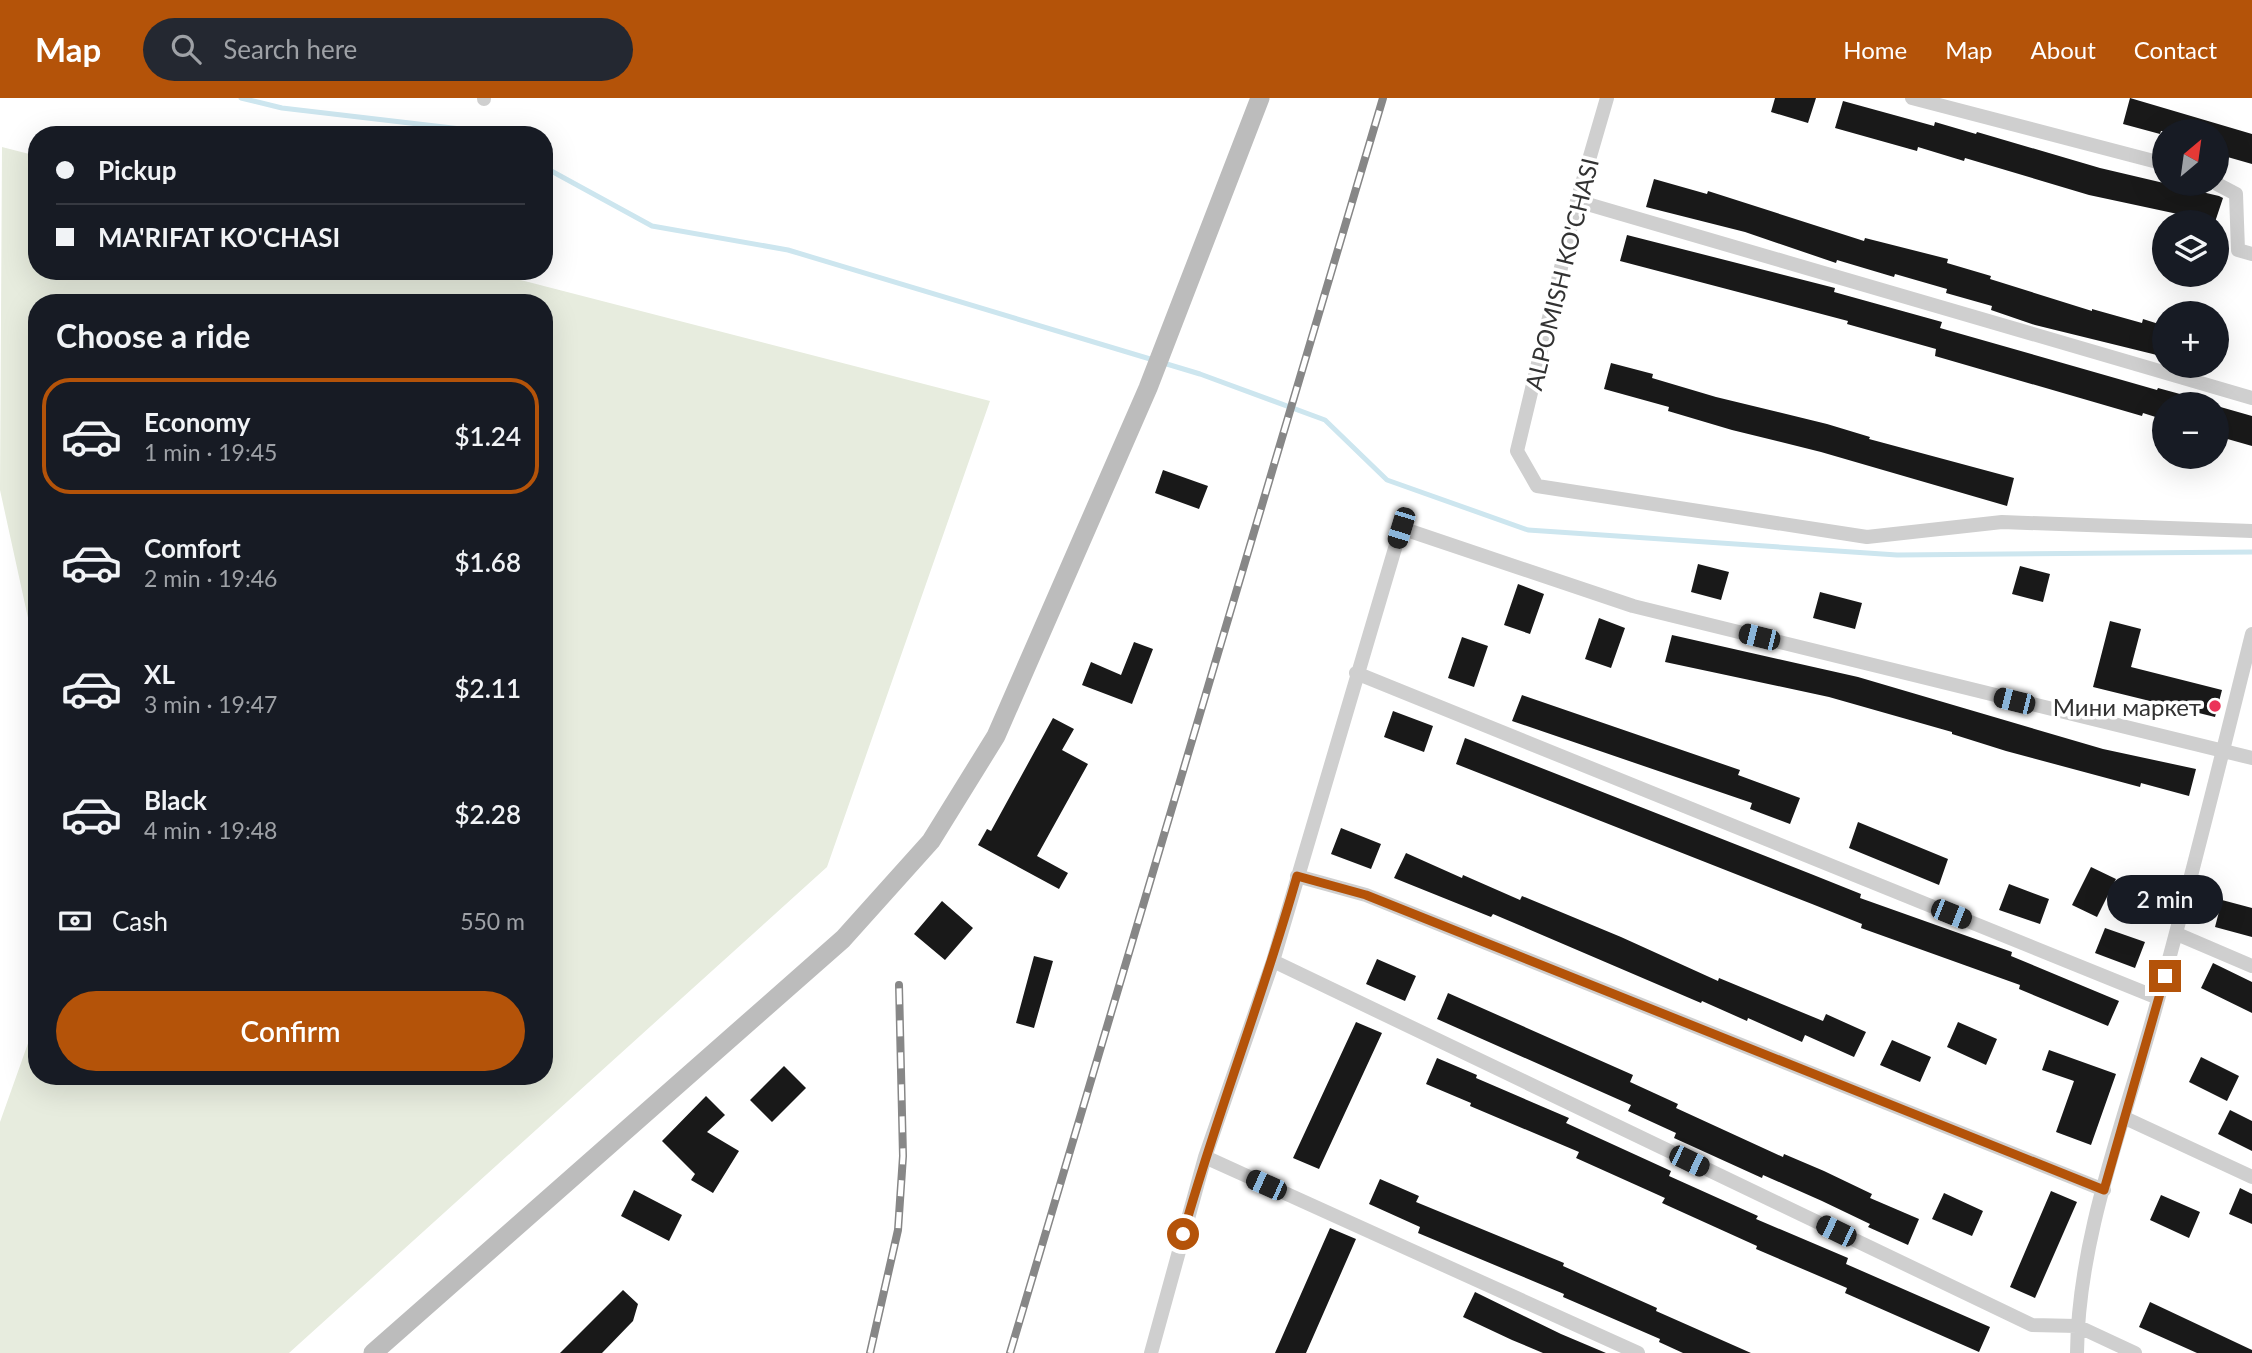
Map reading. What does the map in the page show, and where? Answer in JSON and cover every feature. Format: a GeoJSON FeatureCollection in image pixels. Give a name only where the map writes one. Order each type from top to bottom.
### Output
{"type":"FeatureCollection","features":[{"type":"Feature","properties":{"kind":"main road"},"geometry":{"type":"LineString","coordinates":[[373,1353],[843,939],[932,841],[996,736],[1149,388],[1260,98]]}},
{"type":"Feature","properties":{"kind":"street","name":"ALPOMISH KO'CHASI"},"geometry":{"type":"LineString","coordinates":[[1607,98],[1577,201],[1517,451],[1537,486],[1867,537],[2002,522],[2252,531]]}},
{"type":"Feature","properties":{"kind":"street"},"geometry":{"type":"LineString","coordinates":[[1912,98],[2152,161]]}},
{"type":"Feature","properties":{"kind":"street"},"geometry":{"type":"LineString","coordinates":[[2230,191],[2236,194],[2238,250],[2252,254]]}},
{"type":"Feature","properties":{"kind":"street"},"geometry":{"type":"LineString","coordinates":[[1577,201],[2252,398]]}},
{"type":"Feature","properties":{"kind":"street"},"geometry":{"type":"LineString","coordinates":[[1151,1353],[1205,1157],[1273,961],[1401,528],[1633,606],[2252,758]]}},
{"type":"Feature","properties":{"kind":"street"},"geometry":{"type":"LineString","coordinates":[[2077,1353],[2077,1326],[2095,1223],[2176,934],[2252,634]]}},
{"type":"Feature","properties":{"kind":"street"},"geometry":{"type":"LineString","coordinates":[[1356,673],[2158,998]]}},
{"type":"Feature","properties":{"kind":"street"},"geometry":{"type":"LineString","coordinates":[[1297,876],[1366,895],[2104,1190]]}},
{"type":"Feature","properties":{"kind":"street"},"geometry":{"type":"LineString","coordinates":[[2176,934],[2252,965]]}},
{"type":"Feature","properties":{"kind":"street"},"geometry":{"type":"LineString","coordinates":[[1273,961],[2032,1325],[2077,1326],[2135,1353]]}},
{"type":"Feature","properties":{"kind":"street"},"geometry":{"type":"LineString","coordinates":[[2125,1118],[2252,1177]]}},
{"type":"Feature","properties":{"kind":"street"},"geometry":{"type":"LineString","coordinates":[[1205,1157],[1638,1353]]}},
{"type":"Feature","properties":{"kind":"shaded area"},"geometry":{"type":"Polygon","coordinates":[[[2,147],[28,154],[28,280],[521,280],[990,401],[827,867],[289,1353],[0,1353],[0,1122],[28,1043],[28,1085],[553,1085],[553,294],[28,294],[28,618],[0,490],[2,147]]]}},
{"type":"Feature","properties":{"kind":"building"},"geometry":{"type":"Polygon","coordinates":[[[1775,98],[1816,98],[1808,123],[1771,112],[1775,98]]]}},
{"type":"Feature","properties":{"kind":"building"},"geometry":{"type":"Polygon","coordinates":[[[2130,98],[2201,119],[2152,119],[2152,132],[2123,124],[2130,98]]]}},
{"type":"Feature","properties":{"kind":"building"},"geometry":{"type":"Polygon","coordinates":[[[1843,101],[1934,126],[1935,122],[1976,134],[1977,132],[2152,180],[2152,196],[2223,198],[2219,210],[2159,210],[2089,195],[1965,158],[1964,161],[1918,147],[1917,151],[1835,128],[1843,101]]]}},
{"type":"Feature","properties":{"kind":"building"},"geometry":{"type":"Polygon","coordinates":[[[2230,128],[2252,134],[2252,164],[2230,158],[2230,128]]]}},
{"type":"Feature","properties":{"kind":"building"},"geometry":{"type":"Polygon","coordinates":[[[1654,179],[1707,194],[1708,191],[1864,241],[1865,238],[1948,259],[1947,263],[1991,276],[1990,279],[2092,311],[2142,323],[2143,319],[2152,322],[2152,354],[2035,325],[1991,310],[1992,306],[1946,293],[1947,289],[1837,260],[1836,263],[1745,232],[1646,207],[1654,179]]]}},
{"type":"Feature","properties":{"kind":"building"},"geometry":{"type":"Polygon","coordinates":[[[1627,235],[1835,288],[1834,292],[1942,322],[1940,328],[2157,390],[2158,388],[2173,392],[2152,392],[2152,416],[2143,413],[2142,416],[1935,356],[1936,349],[1847,324],[1848,321],[1620,261],[1627,235]]]}},
{"type":"Feature","properties":{"kind":"building"},"geometry":{"type":"Polygon","coordinates":[[[1611,363],[1653,374],[1652,378],[1716,397],[1827,424],[1870,437],[1869,439],[2014,478],[2007,506],[1821,452],[1732,430],[1668,411],[1669,407],[1604,389],[1611,363]]]}},
{"type":"Feature","properties":{"kind":"building"},"geometry":{"type":"Polygon","coordinates":[[[2229,409],[2252,416],[2252,446],[2229,439],[2229,409]]]}},
{"type":"Feature","properties":{"kind":"building"},"geometry":{"type":"Polygon","coordinates":[[[1163,470],[1208,486],[1199,509],[1155,493],[1163,470]]]}},
{"type":"Feature","properties":{"kind":"building"},"geometry":{"type":"Polygon","coordinates":[[[1698,564],[1729,572],[1721,600],[1691,592],[1698,564]]]}},
{"type":"Feature","properties":{"kind":"building"},"geometry":{"type":"Polygon","coordinates":[[[2020,566],[2050,574],[2043,602],[2012,594],[2020,566]]]}},
{"type":"Feature","properties":{"kind":"building"},"geometry":{"type":"Polygon","coordinates":[[[1518,584],[1544,594],[1530,634],[1504,625],[1518,584]]]}},
{"type":"Feature","properties":{"kind":"building"},"geometry":{"type":"Polygon","coordinates":[[[1820,592],[1862,603],[1855,629],[1813,618],[1820,592]]]}},
{"type":"Feature","properties":{"kind":"building"},"geometry":{"type":"Polygon","coordinates":[[[1599,618],[1625,628],[1611,668],[1585,659],[1599,618]]]}},
{"type":"Feature","properties":{"kind":"building"},"geometry":{"type":"Polygon","coordinates":[[[2110,621],[2141,629],[2131,667],[2222,690],[2215,717],[2093,687],[2110,621]]]}},
{"type":"Feature","properties":{"kind":"building"},"geometry":{"type":"Polygon","coordinates":[[[1672,635],[1858,677],[2103,749],[2196,769],[2189,796],[2141,783],[2140,787],[2006,751],[1952,732],[1829,697],[1665,662],[1672,635]]]}},
{"type":"Feature","properties":{"kind":"building"},"geometry":{"type":"Polygon","coordinates":[[[1462,637],[1488,646],[1474,687],[1448,678],[1462,637]]]}},
{"type":"Feature","properties":{"kind":"building"},"geometry":{"type":"Polygon","coordinates":[[[1134,642],[1153,649],[1132,704],[1082,685],[1091,662],[1121,675],[1134,642]]]}},
{"type":"Feature","properties":{"kind":"building"},"geometry":{"type":"Polygon","coordinates":[[[1522,695],[1740,770],[1738,775],[1800,798],[1790,824],[1750,809],[1752,803],[1512,721],[1522,695]]]}},
{"type":"Feature","properties":{"kind":"building"},"geometry":{"type":"Polygon","coordinates":[[[1393,711],[1433,726],[1424,752],[1384,737],[1393,711]]]}},
{"type":"Feature","properties":{"kind":"building"},"geometry":{"type":"Polygon","coordinates":[[[1053,718],[1074,729],[1062,750],[1088,764],[1037,856],[1068,873],[1059,889],[978,845],[987,829],[991,831],[1053,718]]]}},
{"type":"Feature","properties":{"kind":"building"},"geometry":{"type":"Polygon","coordinates":[[[1465,738],[1861,894],[1860,898],[2012,952],[2011,956],[2119,1001],[2108,1026],[2019,989],[2020,985],[1861,928],[1862,924],[1456,764],[1465,738]]]}},
{"type":"Feature","properties":{"kind":"building"},"geometry":{"type":"Polygon","coordinates":[[[1858,822],[1948,859],[1939,885],[1849,848],[1858,822]]]}},
{"type":"Feature","properties":{"kind":"building"},"geometry":{"type":"Polygon","coordinates":[[[1341,828],[1381,844],[1371,869],[1331,854],[1341,828]]]}},
{"type":"Feature","properties":{"kind":"building"},"geometry":{"type":"Polygon","coordinates":[[[1406,853],[1520,900],[1522,896],[1718,981],[1719,978],[1823,1021],[1826,1014],[1866,1032],[1854,1057],[1805,1035],[1802,1042],[1748,1018],[1747,1021],[1493,914],[1491,917],[1394,878],[1406,853]]]}},
{"type":"Feature","properties":{"kind":"building"},"geometry":{"type":"Polygon","coordinates":[[[2091,867],[2116,879],[2097,917],[2072,905],[2091,867]]]}},
{"type":"Feature","properties":{"kind":"building"},"geometry":{"type":"Polygon","coordinates":[[[2009,884],[2049,899],[2040,924],[1999,910],[2009,884]]]}},
{"type":"Feature","properties":{"kind":"building"},"geometry":{"type":"Polygon","coordinates":[[[2222,900],[2252,908],[2252,937],[2215,927],[2222,900]]]}},
{"type":"Feature","properties":{"kind":"building"},"geometry":{"type":"Polygon","coordinates":[[[942,901],[973,928],[945,960],[914,934],[942,901]]]}},
{"type":"Feature","properties":{"kind":"building"},"geometry":{"type":"Polygon","coordinates":[[[2105,928],[2145,942],[2135,968],[2095,953],[2105,928]]]}},
{"type":"Feature","properties":{"kind":"building"},"geometry":{"type":"Polygon","coordinates":[[[1034,956],[1053,961],[1034,1028],[1016,1023],[1034,956]]]}},
{"type":"Feature","properties":{"kind":"building"},"geometry":{"type":"Polygon","coordinates":[[[1377,959],[1416,976],[1405,1001],[1366,984],[1377,959]]]}},
{"type":"Feature","properties":{"kind":"building"},"geometry":{"type":"Polygon","coordinates":[[[2213,963],[2252,982],[2252,1013],[2201,988],[2213,963]]]}},
{"type":"Feature","properties":{"kind":"building"},"geometry":{"type":"Polygon","coordinates":[[[1448,993],[1633,1075],[1630,1082],[1678,1104],[1676,1108],[1783,1157],[1784,1154],[1824,1171],[1872,1194],[1870,1198],[1919,1219],[1908,1245],[1868,1227],[1870,1224],[1822,1201],[1763,1175],[1762,1178],[1674,1138],[1676,1133],[1628,1111],[1631,1105],[1437,1019],[1448,993]]]}},
{"type":"Feature","properties":{"kind":"building"},"geometry":{"type":"Polygon","coordinates":[[[1356,1022],[1382,1033],[1319,1169],[1293,1158],[1356,1022]]]}},
{"type":"Feature","properties":{"kind":"building"},"geometry":{"type":"Polygon","coordinates":[[[1958,1022],[1997,1039],[1986,1065],[1947,1047],[1958,1022]]]}},
{"type":"Feature","properties":{"kind":"building"},"geometry":{"type":"Polygon","coordinates":[[[1892,1040],[1931,1057],[1920,1082],[1880,1065],[1892,1040]]]}},
{"type":"Feature","properties":{"kind":"building"},"geometry":{"type":"Polygon","coordinates":[[[2049,1050],[2116,1074],[2091,1145],[2056,1132],[2074,1081],[2042,1070],[2049,1050]]]}},
{"type":"Feature","properties":{"kind":"building"},"geometry":{"type":"Polygon","coordinates":[[[2201,1057],[2239,1076],[2227,1101],[2189,1082],[2201,1057]]]}},
{"type":"Feature","properties":{"kind":"building"},"geometry":{"type":"Polygon","coordinates":[[[1437,1058],[1569,1118],[1566,1123],[1671,1171],[1669,1176],[1758,1216],[1756,1219],[1848,1258],[1846,1264],[1990,1327],[1979,1352],[1845,1293],[1847,1288],[1756,1249],[1757,1246],[1662,1203],[1665,1198],[1576,1158],[1579,1152],[1470,1106],[1471,1103],[1426,1084],[1437,1058]]]}},
{"type":"Feature","properties":{"kind":"building"},"geometry":{"type":"Polygon","coordinates":[[[784,1066],[806,1088],[772,1122],[750,1100],[784,1066]]]}},
{"type":"Feature","properties":{"kind":"building"},"geometry":{"type":"Polygon","coordinates":[[[706,1096],[725,1115],[707,1132],[739,1151],[713,1193],[691,1180],[695,1174],[662,1141],[706,1096]]]}},
{"type":"Feature","properties":{"kind":"building"},"geometry":{"type":"Polygon","coordinates":[[[2230,1110],[2252,1121],[2252,1151],[2218,1134],[2230,1110]]]}},
{"type":"Feature","properties":{"kind":"building"},"geometry":{"type":"Polygon","coordinates":[[[1380,1179],[1419,1196],[1416,1202],[1564,1263],[1563,1266],[1657,1308],[1656,1311],[1751,1353],[1683,1353],[1659,1342],[1660,1339],[1563,1297],[1564,1294],[1418,1233],[1420,1227],[1369,1204],[1380,1179]]]}},
{"type":"Feature","properties":{"kind":"building"},"geometry":{"type":"Polygon","coordinates":[[[2240,1188],[2252,1194],[2252,1224],[2229,1214],[2240,1188]]]}},
{"type":"Feature","properties":{"kind":"building"},"geometry":{"type":"Polygon","coordinates":[[[634,1190],[682,1215],[669,1241],[621,1216],[634,1190]]]}},
{"type":"Feature","properties":{"kind":"building"},"geometry":{"type":"Polygon","coordinates":[[[2051,1191],[2077,1202],[2035,1298],[2010,1287],[2051,1191]]]}},
{"type":"Feature","properties":{"kind":"building"},"geometry":{"type":"Polygon","coordinates":[[[1944,1193],[1983,1211],[1972,1236],[1932,1219],[1944,1193]]]}},
{"type":"Feature","properties":{"kind":"building"},"geometry":{"type":"Polygon","coordinates":[[[2161,1195],[2200,1212],[2189,1238],[2150,1220],[2161,1195]]]}},
{"type":"Feature","properties":{"kind":"building"},"geometry":{"type":"Polygon","coordinates":[[[1330,1228],[1356,1239],[1306,1353],[1275,1353],[1330,1228]]]}},
{"type":"Feature","properties":{"kind":"building"},"geometry":{"type":"Polygon","coordinates":[[[623,1290],[638,1304],[633,1321],[602,1353],[560,1353],[623,1290]]]}},
{"type":"Feature","properties":{"kind":"building"},"geometry":{"type":"Polygon","coordinates":[[[1475,1292],[1606,1353],[1543,1353],[1512,1340],[1463,1317],[1475,1292]]]}},
{"type":"Feature","properties":{"kind":"building"},"geometry":{"type":"Polygon","coordinates":[[[2150,1302],[2252,1350],[2252,1353],[2197,1353],[2139,1327],[2150,1302]]]}},
{"type":"Feature","properties":{"kind":"waterway"},"geometry":{"type":"LineString","coordinates":[[241,98],[282,108],[435,126]]}},
{"type":"Feature","properties":{"kind":"waterway"},"geometry":{"type":"LineString","coordinates":[[553,172],[652,226],[788,250],[1200,374],[1325,420],[1387,480],[1528,530],[1897,555],[2252,552]]}},
{"type":"Feature","properties":{"kind":"railway"},"geometry":{"type":"LineString","coordinates":[[1010,1353],[1383,98]]}},
{"type":"Feature","properties":{"kind":"railway"},"geometry":{"type":"LineString","coordinates":[[870,1353],[898,1230],[903,1156],[899,985]]}},
{"type":"Feature","properties":{"kind":"place","name":"Мини маркет"},"geometry":{"type":"Point","coordinates":[2215,706]}},
{"type":"Feature","properties":{"kind":"route"},"geometry":{"type":"LineString","coordinates":[[1183,1234],[1205,1157],[1273,961],[1297,876],[1366,895],[2104,1190],[2165,976]]}}]}
